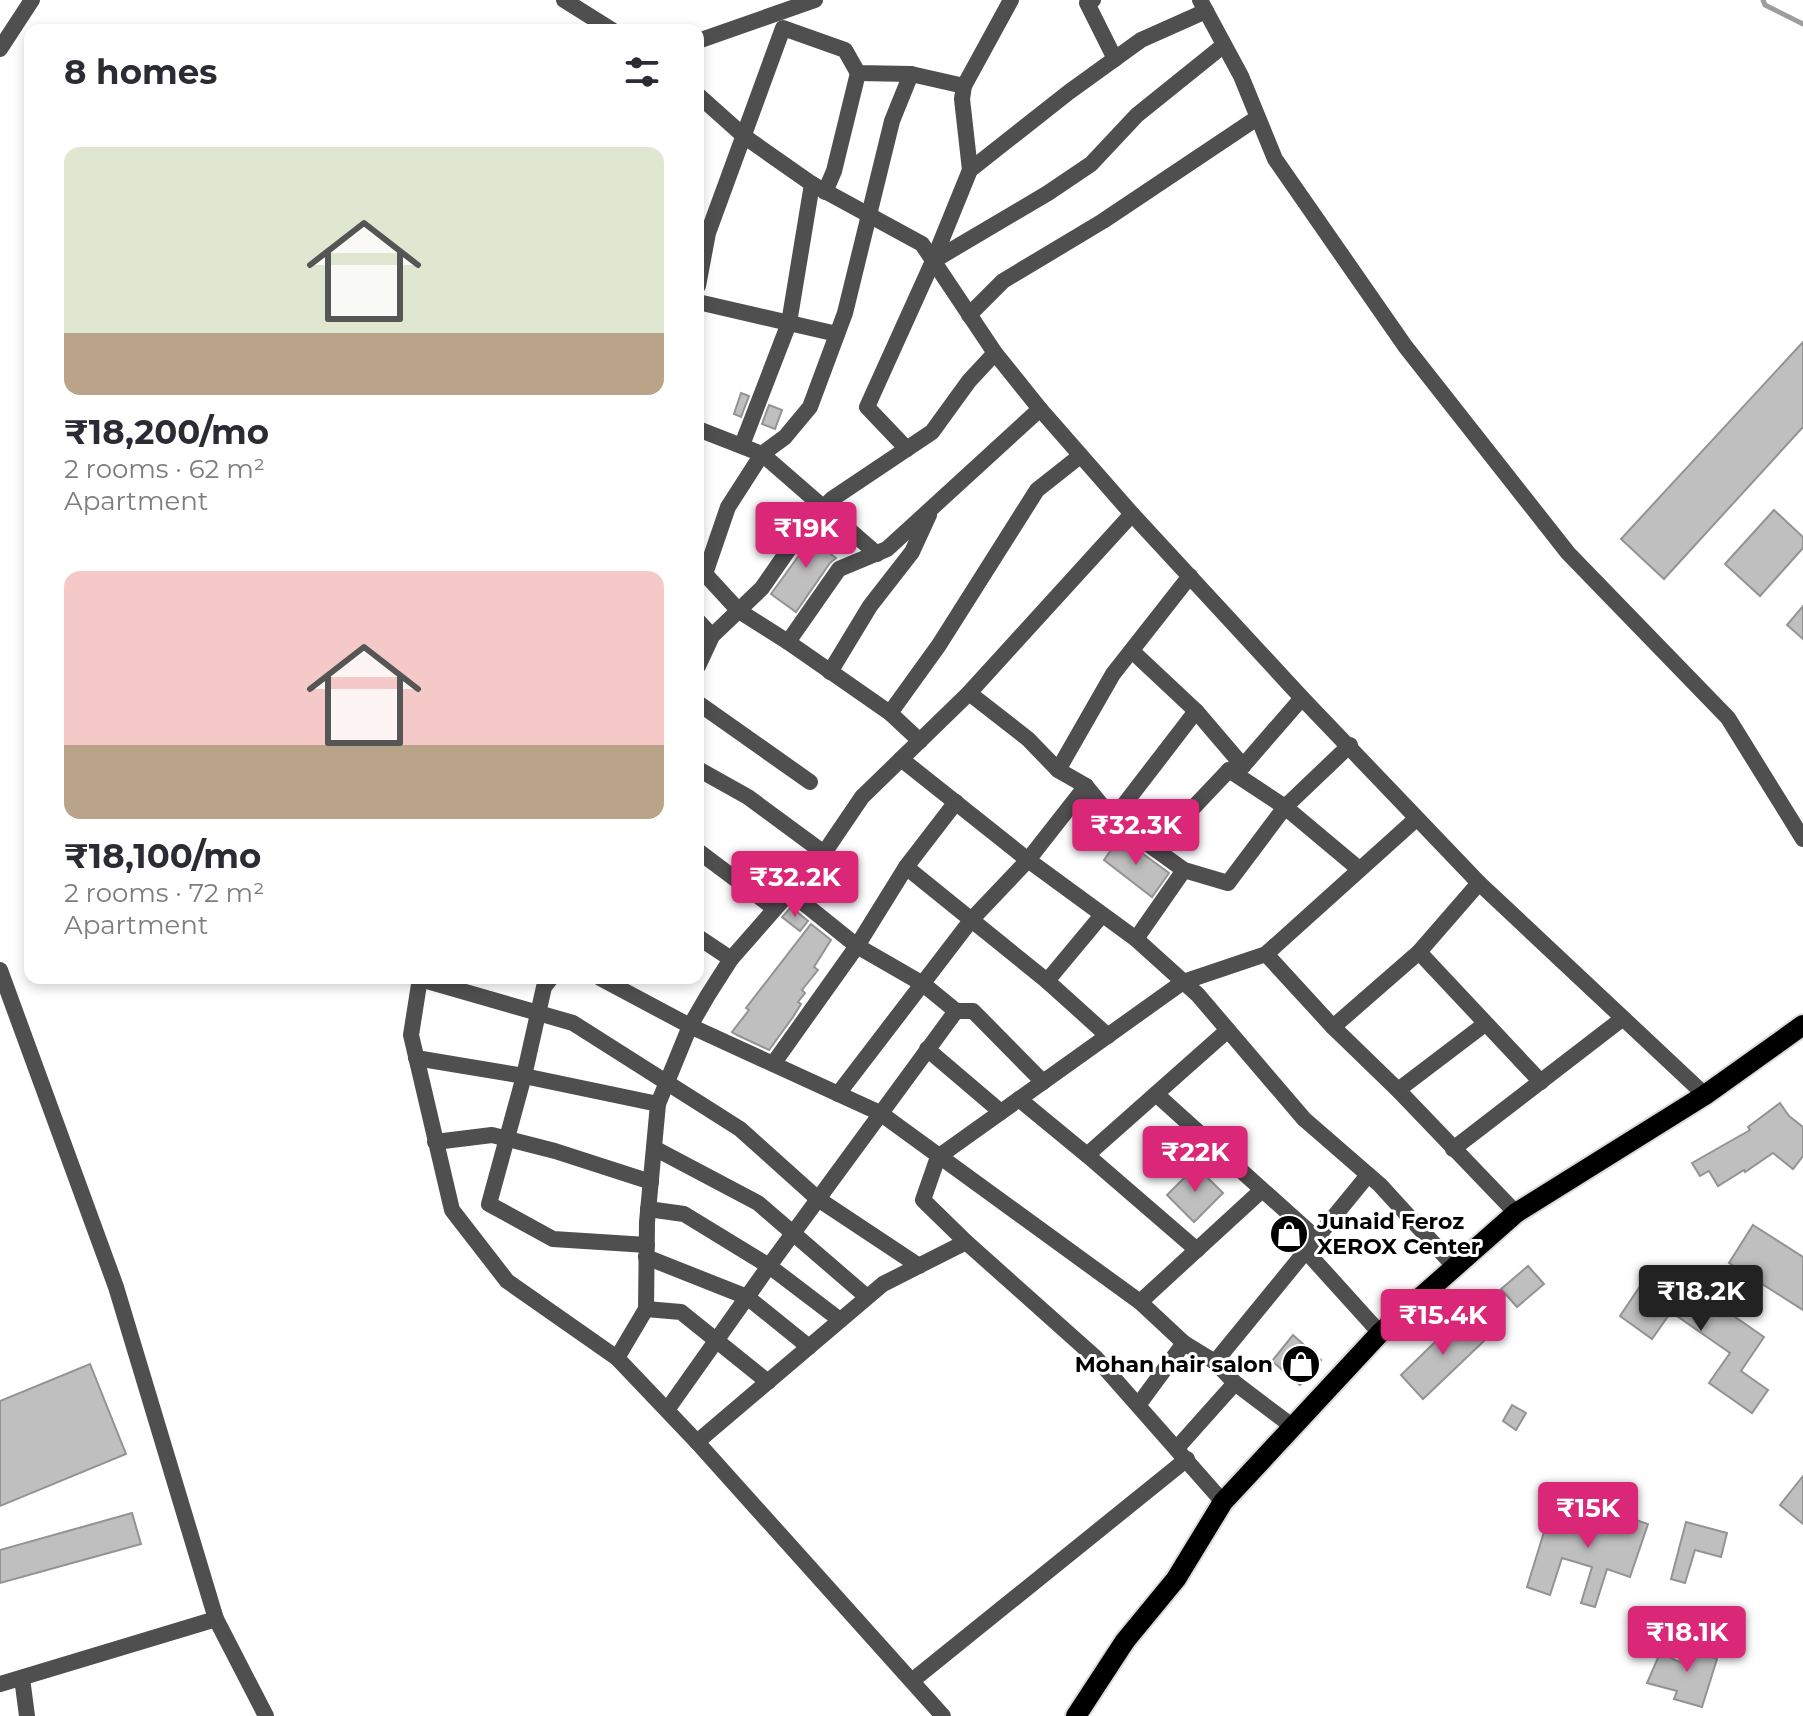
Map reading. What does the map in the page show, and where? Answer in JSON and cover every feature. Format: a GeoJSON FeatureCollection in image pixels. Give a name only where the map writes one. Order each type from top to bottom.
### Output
{"type":"FeatureCollection","features":[{"type":"Feature","properties":{"kind":"main road"},"geometry":{"type":"LineString","coordinates":[[1076,1716],[1125,1641],[1176,1579],[1223,1502],[1380,1333],[1516,1213],[1705,1095],[1803,1025]]}},
{"type":"Feature","properties":{"kind":"street"},"geometry":{"type":"LineString","coordinates":[[0,49],[32,0]]}},
{"type":"Feature","properties":{"kind":"street"},"geometry":{"type":"LineString","coordinates":[[564,0],[602,24]]}},
{"type":"Feature","properties":{"kind":"street"},"geometry":{"type":"LineString","coordinates":[[704,39],[815,0]]}},
{"type":"Feature","properties":{"kind":"street"},"geometry":{"type":"LineString","coordinates":[[907,449],[867,407],[970,170],[962,99],[964,86],[1011,0]]}},
{"type":"Feature","properties":{"kind":"street"},"geometry":{"type":"LineString","coordinates":[[1093,0],[1087,3],[1115,59]]}},
{"type":"Feature","properties":{"kind":"street"},"geometry":{"type":"LineString","coordinates":[[970,170],[1141,40],[1203,6],[1241,76],[1275,159],[1405,346],[1568,553],[1728,718],[1803,839]]}},
{"type":"Feature","properties":{"kind":"street"},"geometry":{"type":"LineString","coordinates":[[704,254],[708,233],[783,28],[845,50],[858,73],[834,171],[819,188],[789,323],[742,445]]}},
{"type":"Feature","properties":{"kind":"street"},"geometry":{"type":"LineString","coordinates":[[933,261],[1091,164],[1137,115],[1224,45]]}},
{"type":"Feature","properties":{"kind":"street"},"geometry":{"type":"LineString","coordinates":[[858,73],[911,74],[964,86]]}},
{"type":"Feature","properties":{"kind":"street"},"geometry":{"type":"LineString","coordinates":[[704,567],[728,507],[762,454],[785,437],[810,407],[845,313],[892,121],[911,74]]}},
{"type":"Feature","properties":{"kind":"street"},"geometry":{"type":"LineString","coordinates":[[704,100],[745,137],[819,188],[922,244],[995,353],[1132,514],[1479,883],[1705,1095]]}},
{"type":"Feature","properties":{"kind":"street"},"geometry":{"type":"LineString","coordinates":[[969,315],[1003,281],[1103,221],[1257,118]]}},
{"type":"Feature","properties":{"kind":"street"},"geometry":{"type":"LineString","coordinates":[[704,303],[837,334]]}},
{"type":"Feature","properties":{"kind":"street"},"geometry":{"type":"LineString","coordinates":[[704,653],[712,636],[762,588],[805,526],[825,506],[932,432],[969,381],[995,353]]}},
{"type":"Feature","properties":{"kind":"street"},"geometry":{"type":"LineString","coordinates":[[788,642],[839,569],[887,549],[1040,409]]}},
{"type":"Feature","properties":{"kind":"street"},"geometry":{"type":"LineString","coordinates":[[704,431],[762,454],[877,554]]}},
{"type":"Feature","properties":{"kind":"street"},"geometry":{"type":"LineString","coordinates":[[890,713],[939,645],[1037,490],[1080,456]]}},
{"type":"Feature","properties":{"kind":"street"},"geometry":{"type":"LineString","coordinates":[[830,672],[870,606],[912,552],[934,505]]}},
{"type":"Feature","properties":{"kind":"street"},"geometry":{"type":"LineString","coordinates":[[617,1358],[646,1309],[648,1209],[658,1104],[690,1026],[731,959],[824,853],[862,797],[969,693],[1132,514]]}},
{"type":"Feature","properties":{"kind":"street"},"geometry":{"type":"LineString","coordinates":[[704,574],[739,611],[890,713],[920,741]]}},
{"type":"Feature","properties":{"kind":"street"},"geometry":{"type":"LineString","coordinates":[[1058,770],[1113,674],[1190,576]]}},
{"type":"Feature","properties":{"kind":"street"},"geometry":{"type":"LineString","coordinates":[[704,627],[712,636]]}},
{"type":"Feature","properties":{"kind":"street"},"geometry":{"type":"LineString","coordinates":[[1132,651],[1196,711],[1236,768],[1359,869]]}},
{"type":"Feature","properties":{"kind":"street"},"geometry":{"type":"LineString","coordinates":[[969,693],[1028,739],[1058,770],[1086,786],[1113,819],[1184,870],[1228,883],[1285,807],[1350,745]]}},
{"type":"Feature","properties":{"kind":"street"},"geometry":{"type":"LineString","coordinates":[[1155,848],[1302,698]]}},
{"type":"Feature","properties":{"kind":"street"},"geometry":{"type":"LineString","coordinates":[[704,707],[810,782]]}},
{"type":"Feature","properties":{"kind":"street"},"geometry":{"type":"LineString","coordinates":[[1113,819],[1196,711]]}},
{"type":"Feature","properties":{"kind":"street"},"geometry":{"type":"LineString","coordinates":[[901,759],[1028,860],[1136,939],[1198,995],[1304,1119],[1368,1175],[1454,1266]]}},
{"type":"Feature","properties":{"kind":"street"},"geometry":{"type":"LineString","coordinates":[[704,772],[748,797],[824,853]]}},
{"type":"Feature","properties":{"kind":"street"},"geometry":{"type":"LineString","coordinates":[[838,1094],[972,919],[1028,860],[1086,786]]}},
{"type":"Feature","properties":{"kind":"street"},"geometry":{"type":"LineString","coordinates":[[773,1064],[857,946],[906,867],[956,802]]}},
{"type":"Feature","properties":{"kind":"street"},"geometry":{"type":"LineString","coordinates":[[1223,1502],[1096,1358],[923,1200],[938,1157],[1183,982],[1266,954],[1416,819]]}},
{"type":"Feature","properties":{"kind":"street"},"geometry":{"type":"LineString","coordinates":[[704,856],[774,908]]}},
{"type":"Feature","properties":{"kind":"street"},"geometry":{"type":"LineString","coordinates":[[906,867],[1047,981],[1108,1036]]}},
{"type":"Feature","properties":{"kind":"street"},"geometry":{"type":"LineString","coordinates":[[1136,939],[1184,870]]}},
{"type":"Feature","properties":{"kind":"street"},"geometry":{"type":"LineString","coordinates":[[1333,1027],[1419,952],[1479,883]]}},
{"type":"Feature","properties":{"kind":"street"},"geometry":{"type":"LineString","coordinates":[[791,893],[857,946],[923,984],[956,1011],[973,1011],[1043,1082]]}},
{"type":"Feature","properties":{"kind":"street"},"geometry":{"type":"LineString","coordinates":[[1047,981],[1102,915]]}},
{"type":"Feature","properties":{"kind":"street"},"geometry":{"type":"LineString","coordinates":[[704,941],[731,959]]}},
{"type":"Feature","properties":{"kind":"street"},"geometry":{"type":"LineString","coordinates":[[1419,952],[1541,1082]]}},
{"type":"Feature","properties":{"kind":"street"},"geometry":{"type":"LineString","coordinates":[[1266,954],[1333,1027],[1516,1213]]}},
{"type":"Feature","properties":{"kind":"street"},"geometry":{"type":"LineString","coordinates":[[0,970],[116,1287],[216,1619],[266,1716]]}},
{"type":"Feature","properties":{"kind":"street"},"geometry":{"type":"LineString","coordinates":[[419,984],[411,1035],[452,1210],[507,1281],[617,1358],[697,1442],[943,1716]]}},
{"type":"Feature","properties":{"kind":"street"},"geometry":{"type":"LineString","coordinates":[[440,984],[573,1023],[740,1129],[818,1199],[919,1266]]}},
{"type":"Feature","properties":{"kind":"street"},"geometry":{"type":"LineString","coordinates":[[546,984],[489,1204],[553,1239],[646,1251],[747,1297],[809,1347]]}},
{"type":"Feature","properties":{"kind":"street"},"geometry":{"type":"LineString","coordinates":[[615,984],[690,1026],[880,1113],[1140,1302],[1184,1343],[1215,1362],[1235,1383],[1292,1426]]}},
{"type":"Feature","properties":{"kind":"street"},"geometry":{"type":"LineString","coordinates":[[667,1410],[956,1011]]}},
{"type":"Feature","properties":{"kind":"street"},"geometry":{"type":"LineString","coordinates":[[1453,1149],[1622,1019]]}},
{"type":"Feature","properties":{"kind":"street"},"geometry":{"type":"LineString","coordinates":[[1398,1090],[1485,1024]]}},
{"type":"Feature","properties":{"kind":"street"},"geometry":{"type":"LineString","coordinates":[[1087,1155],[1228,1030]]}},
{"type":"Feature","properties":{"kind":"street"},"geometry":{"type":"LineString","coordinates":[[927,1049],[1001,1112]]}},
{"type":"Feature","properties":{"kind":"street"},"geometry":{"type":"LineString","coordinates":[[416,1058],[524,1076],[658,1104]]}},
{"type":"Feature","properties":{"kind":"street"},"geometry":{"type":"LineString","coordinates":[[1156,1094],[1262,1190],[1310,1244],[1380,1333]]}},
{"type":"Feature","properties":{"kind":"street"},"geometry":{"type":"LineString","coordinates":[[1019,1099],[1197,1250]]}},
{"type":"Feature","properties":{"kind":"street"},"geometry":{"type":"LineString","coordinates":[[435,1142],[492,1135],[555,1151],[651,1182]]}},
{"type":"Feature","properties":{"kind":"street"},"geometry":{"type":"LineString","coordinates":[[654,1148],[758,1203],[867,1297]]}},
{"type":"Feature","properties":{"kind":"street"},"geometry":{"type":"LineString","coordinates":[[1215,1362],[1368,1175]]}},
{"type":"Feature","properties":{"kind":"street"},"geometry":{"type":"LineString","coordinates":[[1140,1302],[1262,1190]]}},
{"type":"Feature","properties":{"kind":"street"},"geometry":{"type":"LineString","coordinates":[[648,1209],[684,1214],[769,1266],[840,1320]]}},
{"type":"Feature","properties":{"kind":"street"},"geometry":{"type":"LineString","coordinates":[[697,1442],[883,1284],[966,1242]]}},
{"type":"Feature","properties":{"kind":"street"},"geometry":{"type":"LineString","coordinates":[[646,1309],[681,1312],[768,1382]]}},
{"type":"Feature","properties":{"kind":"street"},"geometry":{"type":"LineString","coordinates":[[1139,1404],[1184,1343]]}},
{"type":"Feature","properties":{"kind":"street"},"geometry":{"type":"LineString","coordinates":[[913,1680],[1182,1454],[1235,1383]]}},
{"type":"Feature","properties":{"kind":"street"},"geometry":{"type":"LineString","coordinates":[[0,1684],[216,1619]]}},
{"type":"Feature","properties":{"kind":"street"},"geometry":{"type":"LineString","coordinates":[[22,1678],[27,1716]]}},
{"type":"Feature","properties":{"kind":"building"},"geometry":{"type":"Polygon","coordinates":[[[1803,342],[1803,427],[1664,579],[1621,539],[1803,342]]]}},
{"type":"Feature","properties":{"kind":"building"},"geometry":{"type":"Polygon","coordinates":[[[741,393],[749,396],[741,417],[734,414],[741,393]]]}},
{"type":"Feature","properties":{"kind":"building"},"geometry":{"type":"Polygon","coordinates":[[[769,405],[782,410],[775,429],[762,424],[769,405]]]}},
{"type":"Feature","properties":{"kind":"building"},"geometry":{"type":"Polygon","coordinates":[[[1774,510],[1803,537],[1803,548],[1760,596],[1725,564],[1774,510]]]}},
{"type":"Feature","properties":{"kind":"building"},"geometry":{"type":"Polygon","coordinates":[[[821,525],[838,538],[828,552],[836,558],[796,612],[771,594],[821,525]]]}},
{"type":"Feature","properties":{"kind":"building"},"geometry":{"type":"Polygon","coordinates":[[[1803,606],[1803,639],[1787,625],[1803,606]]]}},
{"type":"Feature","properties":{"kind":"building"},"geometry":{"type":"Polygon","coordinates":[[[1120,837],[1169,873],[1152,897],[1104,860],[1120,837]]]}},
{"type":"Feature","properties":{"kind":"building"},"geometry":{"type":"Polygon","coordinates":[[[791,907],[808,921],[800,931],[782,917],[791,907]]]}},
{"type":"Feature","properties":{"kind":"building"},"geometry":{"type":"Polygon","coordinates":[[[811,924],[831,940],[814,967],[818,970],[802,990],[805,993],[798,1002],[801,1004],[769,1050],[732,1032],[749,1010],[746,1008],[811,924]]]}},
{"type":"Feature","properties":{"kind":"building"},"geometry":{"type":"Polygon","coordinates":[[[1780,1103],[1789,1116],[1803,1127],[1803,1156],[1793,1169],[1773,1153],[1718,1186],[1709,1171],[1700,1176],[1692,1163],[1750,1130],[1748,1127],[1780,1103]]]}},
{"type":"Feature","properties":{"kind":"building"},"geometry":{"type":"Polygon","coordinates":[[[1196,1166],[1223,1193],[1194,1222],[1167,1195],[1196,1166]]]}},
{"type":"Feature","properties":{"kind":"building"},"geometry":{"type":"Polygon","coordinates":[[[1753,1225],[1803,1257],[1803,1310],[1729,1263],[1753,1225]]]}},
{"type":"Feature","properties":{"kind":"building"},"geometry":{"type":"Polygon","coordinates":[[[1528,1266],[1544,1284],[1517,1307],[1501,1289],[1528,1266]]]}},
{"type":"Feature","properties":{"kind":"building"},"geometry":{"type":"Polygon","coordinates":[[[1649,1273],[1676,1291],[1683,1281],[1764,1337],[1741,1371],[1768,1390],[1752,1413],[1709,1383],[1730,1353],[1671,1312],[1652,1339],[1620,1316],[1649,1273]]]}},
{"type":"Feature","properties":{"kind":"building"},"geometry":{"type":"Polygon","coordinates":[[[1462,1316],[1485,1340],[1423,1399],[1401,1375],[1462,1316]]]}},
{"type":"Feature","properties":{"kind":"building"},"geometry":{"type":"Polygon","coordinates":[[[1293,1335],[1321,1360],[1300,1385],[1272,1361],[1293,1335]]]}},
{"type":"Feature","properties":{"kind":"building"},"geometry":{"type":"Polygon","coordinates":[[[90,1364],[126,1454],[0,1506],[0,1401],[90,1364]]]}},
{"type":"Feature","properties":{"kind":"building"},"geometry":{"type":"Polygon","coordinates":[[[1512,1405],[1526,1413],[1516,1430],[1503,1421],[1512,1405]]]}},
{"type":"Feature","properties":{"kind":"building"},"geometry":{"type":"Polygon","coordinates":[[[1803,1476],[1803,1524],[1780,1505],[1803,1476]]]}},
{"type":"Feature","properties":{"kind":"building"},"geometry":{"type":"Polygon","coordinates":[[[1580,1507],[1618,1518],[1619,1514],[1648,1524],[1630,1577],[1607,1569],[1595,1607],[1581,1603],[1592,1567],[1562,1558],[1550,1595],[1527,1587],[1548,1519],[1574,1527],[1580,1507]]]}},
{"type":"Feature","properties":{"kind":"building"},"geometry":{"type":"Polygon","coordinates":[[[132,1513],[141,1544],[0,1583],[0,1550],[132,1513]]]}},
{"type":"Feature","properties":{"kind":"building"},"geometry":{"type":"Polygon","coordinates":[[[1686,1522],[1727,1533],[1721,1557],[1695,1550],[1685,1583],[1671,1579],[1686,1522]]]}},
{"type":"Feature","properties":{"kind":"building"},"geometry":{"type":"Polygon","coordinates":[[[1698,1638],[1716,1643],[1712,1657],[1717,1659],[1702,1707],[1674,1699],[1677,1691],[1647,1683],[1660,1653],[1684,1664],[1689,1650],[1694,1652],[1698,1638]]]}},
{"type":"Feature","properties":{"kind":"waterway"},"geometry":{"type":"LineString","coordinates":[[1763,0],[1765,5],[1803,24]]}},
{"type":"Feature","properties":{"kind":"place","name":"Junaid Feroz XEROX Center"},"geometry":{"type":"Point","coordinates":[1289,1234]}},
{"type":"Feature","properties":{"kind":"place","name":"Mohan hair salon"},"geometry":{"type":"Point","coordinates":[1301,1364]}}]}
